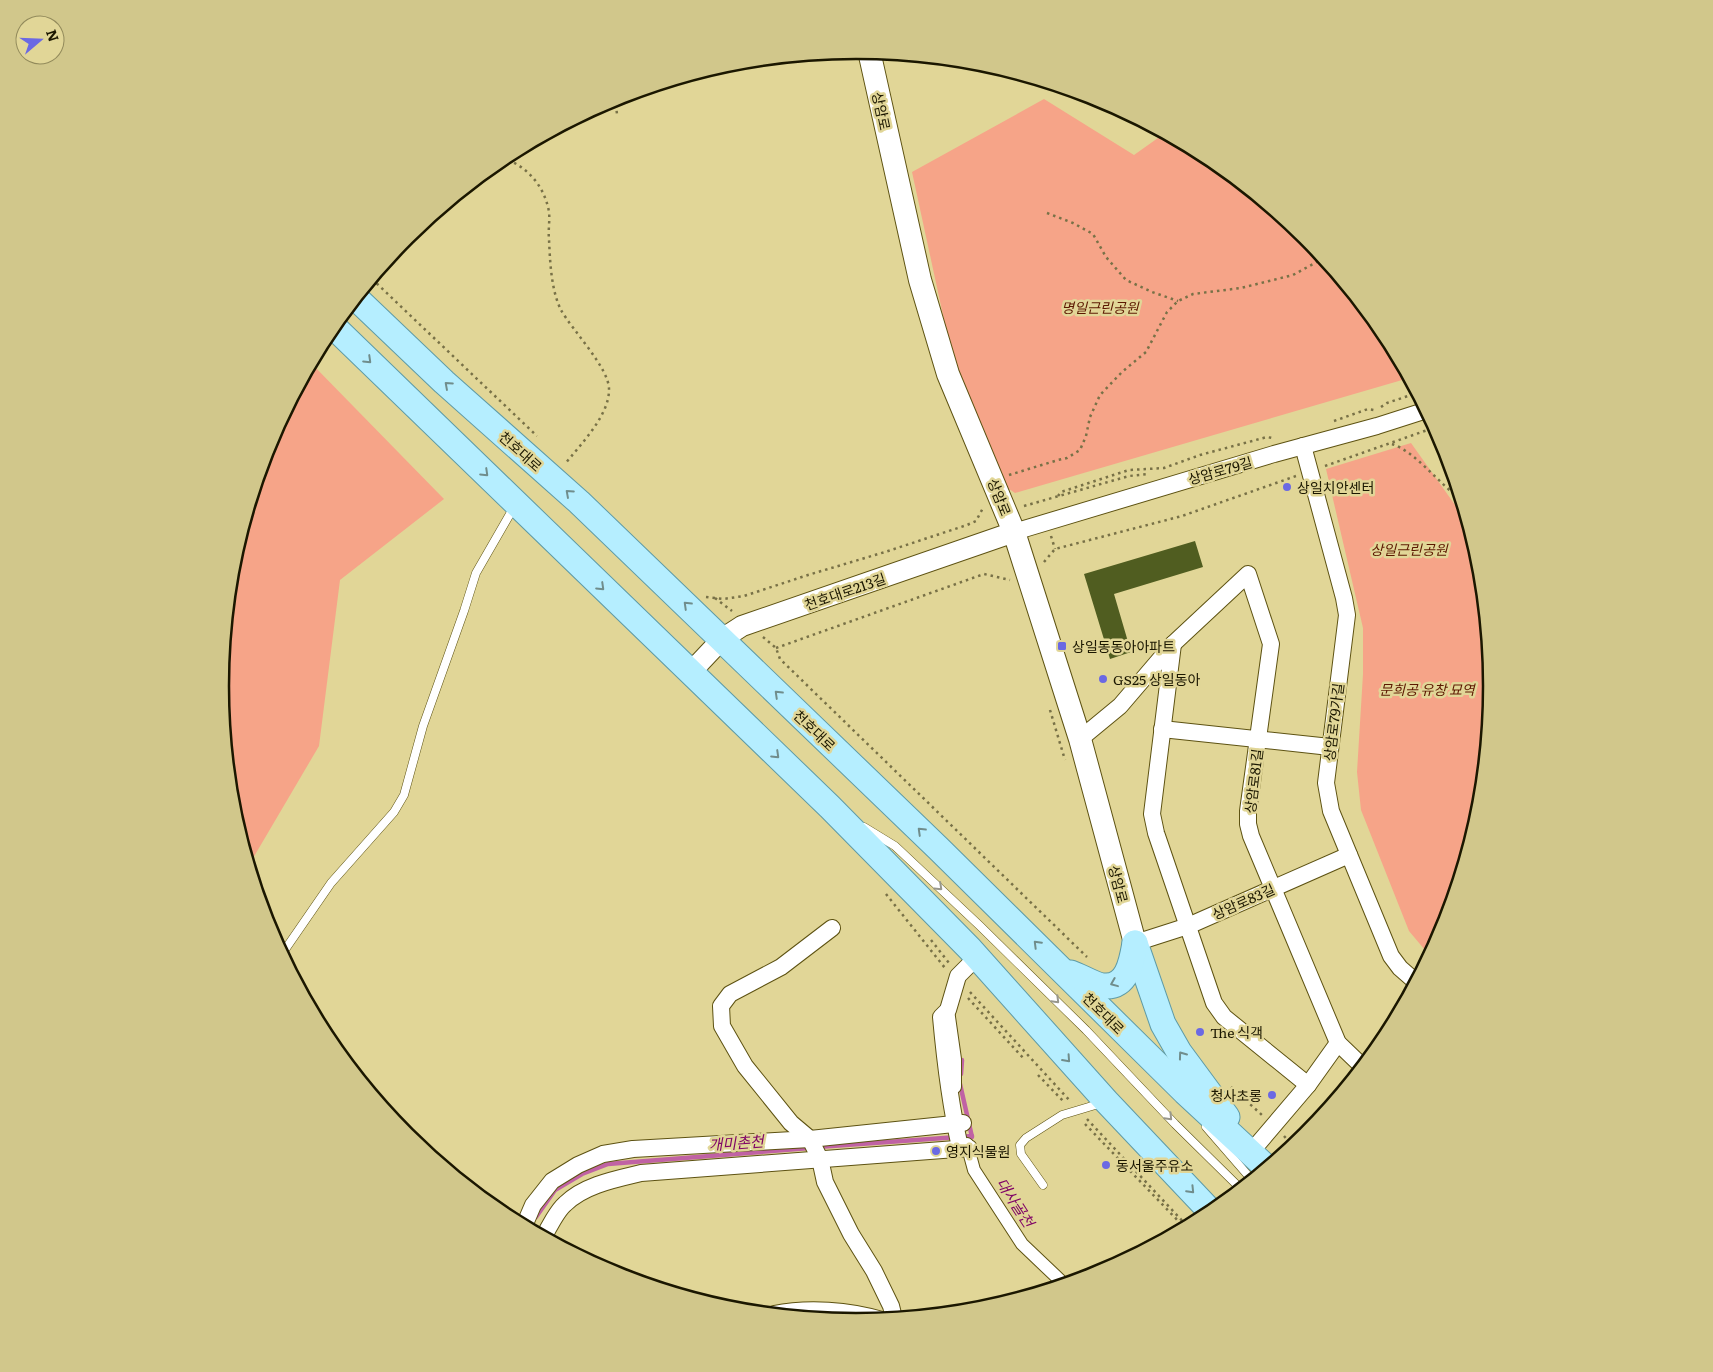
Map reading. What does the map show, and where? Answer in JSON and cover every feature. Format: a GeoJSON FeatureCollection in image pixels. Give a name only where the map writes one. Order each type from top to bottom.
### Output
{"type":"FeatureCollection","features":[{"type":"Feature","properties":{"kind":"main road","name":"상암로"},"geometry":{"type":"LineString","coordinates":[[872,59],[920,280],[945,365],[1014,532],[1080,739],[1135,943]]}},
{"type":"Feature","properties":{"kind":"main road","name":"천호대로"},"geometry":{"type":"LineString","coordinates":[[360,302],[444,382],[554,479],[722,639],[940,849],[1185,1092],[1259,1160]]}},
{"type":"Feature","properties":{"kind":"main road"},"geometry":{"type":"LineString","coordinates":[[339,332],[830,807],[977,956],[1106,1101],[1206,1207]]}},
{"type":"Feature","properties":{"kind":"main road"},"geometry":{"type":"LineString","coordinates":[[1060,969],[1104,986],[1115,984],[1124,978],[1130,966],[1135,943]]}},
{"type":"Feature","properties":{"kind":"main road"},"geometry":{"type":"LineString","coordinates":[[1135,943],[1163,1024],[1179,1052],[1259,1160]]}},
{"type":"Feature","properties":{"kind":"street","name":"상암로79길"},"geometry":{"type":"LineString","coordinates":[[1014,532],[1420,412]]}},
{"type":"Feature","properties":{"kind":"street","name":"상암로79가길"},"geometry":{"type":"LineString","coordinates":[[1303,446],[1344,598],[1347,616],[1326,783],[1328,799],[1331,811],[1391,956],[1400,968],[1411,978]]}},
{"type":"Feature","properties":{"kind":"street","name":"천호대로213길"},"geometry":{"type":"LineString","coordinates":[[690,673],[722,639],[742,626],[1014,532]]}},
{"type":"Feature","properties":{"kind":"street","name":"상암로81길"},"geometry":{"type":"LineString","coordinates":[[1080,739],[1120,706],[1173,644],[1248,574],[1271,644],[1248,811],[1248,824],[1251,836],[1338,1043],[1358,1062]]}},
{"type":"Feature","properties":{"kind":"street"},"geometry":{"type":"LineString","coordinates":[[1173,644],[1152,814],[1156,833],[1214,1003],[1224,1017],[1308,1085]]}},
{"type":"Feature","properties":{"kind":"street"},"geometry":{"type":"LineString","coordinates":[[1162,729],[1330,747]]}},
{"type":"Feature","properties":{"kind":"street","name":"상암로83길"},"geometry":{"type":"LineString","coordinates":[[1135,943],[1188,926],[1349,855]]}},
{"type":"Feature","properties":{"kind":"street"},"geometry":{"type":"LineString","coordinates":[[832,928],[781,967],[730,994],[721,1006],[722,1026],[746,1066],[791,1123],[810,1139],[820,1159],[825,1182],[851,1234],[874,1271],[893,1312]]}},
{"type":"Feature","properties":{"kind":"street"},"geometry":{"type":"LineString","coordinates":[[977,956],[956,979],[948,1010],[941,1017],[946,1070],[962,1135],[974,1170],[1022,1244],[1059,1280]]}},
{"type":"Feature","properties":{"kind":"street"},"geometry":{"type":"LineString","coordinates":[[1259,1160],[1273,1126],[1308,1085],[1338,1043]]}},
{"type":"Feature","properties":{"kind":"street"},"geometry":{"type":"LineString","coordinates":[[527,1219],[533,1205],[552,1181],[578,1165],[603,1154],[633,1149],[810,1139],[962,1135]]}},
{"type":"Feature","properties":{"kind":"street"},"geometry":{"type":"LineString","coordinates":[[548,1232],[565,1204],[586,1190],[612,1180],[641,1173],[820,1159],[962,1135]]}},
{"type":"Feature","properties":{"kind":"street"},"geometry":{"type":"LineString","coordinates":[[795,1310],[831,1310],[845,1313]]}},
{"type":"Feature","properties":{"kind":"lane"},"geometry":{"type":"LineString","coordinates":[[287,947],[331,883],[394,812],[404,795],[423,726],[476,573],[516,503]]}},
{"type":"Feature","properties":{"kind":"lane"},"geometry":{"type":"LineString","coordinates":[[830,807],[895,846],[1086,1030],[1175,1124],[1237,1185]]}},
{"type":"Feature","properties":{"kind":"lane"},"geometry":{"type":"LineString","coordinates":[[1133,1041],[1189,1107]]}},
{"type":"Feature","properties":{"kind":"lane"},"geometry":{"type":"LineString","coordinates":[[1043,1185],[1021,1154],[1020,1145],[1026,1138],[1062,1115],[1106,1101]]}},
{"type":"Feature","properties":{"kind":"lane"},"geometry":{"type":"LineString","coordinates":[[1202,1122],[1248,1176]]}},
{"type":"Feature","properties":{"kind":"path"},"geometry":{"type":"LineString","coordinates":[[616,106],[617,114]]}},
{"type":"Feature","properties":{"kind":"path"},"geometry":{"type":"LineString","coordinates":[[513,161],[532,176],[544,195],[549,212],[549,238],[553,281],[559,304],[566,319],[580,335],[608,380],[608,400],[604,410],[592,430],[554,479]]}},
{"type":"Feature","properties":{"kind":"path"},"geometry":{"type":"LineString","coordinates":[[1046,213],[1073,223],[1093,234],[1106,257],[1126,280],[1178,301]]}},
{"type":"Feature","properties":{"kind":"path"},"geometry":{"type":"LineString","coordinates":[[1015,473],[1067,458],[1080,450],[1086,436],[1090,417],[1100,395],[1122,372],[1146,352],[1167,312],[1178,301],[1193,294],[1241,288],[1293,275],[1318,261]]}},
{"type":"Feature","properties":{"kind":"path"},"geometry":{"type":"LineString","coordinates":[[376,283],[537,436]]}},
{"type":"Feature","properties":{"kind":"path"},"geometry":{"type":"LineString","coordinates":[[1329,425],[1337,419],[1368,409],[1376,410],[1387,403],[1412,395]]}},
{"type":"Feature","properties":{"kind":"path"},"geometry":{"type":"LineString","coordinates":[[1055,549],[1182,516],[1429,430]]}},
{"type":"Feature","properties":{"kind":"path"},"geometry":{"type":"LineString","coordinates":[[1390,443],[1394,444],[1429,431]]}},
{"type":"Feature","properties":{"kind":"path"},"geometry":{"type":"LineString","coordinates":[[1040,502],[1058,497],[1060,492],[1129,470],[1164,468],[1200,455],[1267,436],[1275,439]]}},
{"type":"Feature","properties":{"kind":"path"},"geometry":{"type":"LineString","coordinates":[[1390,443],[1417,460],[1452,491]]}},
{"type":"Feature","properties":{"kind":"path"},"geometry":{"type":"LineString","coordinates":[[700,591],[706,597],[744,596],[808,574],[885,552],[967,525],[976,521],[985,505]]}},
{"type":"Feature","properties":{"kind":"path"},"geometry":{"type":"LineString","coordinates":[[1010,580],[984,574],[776,648],[780,659],[1088,958]]}},
{"type":"Feature","properties":{"kind":"path"},"geometry":{"type":"LineString","coordinates":[[1050,710],[1067,766]]}},
{"type":"Feature","properties":{"kind":"path"},"geometry":{"type":"LineString","coordinates":[[881,888],[1025,1060]]}},
{"type":"Feature","properties":{"kind":"path"},"geometry":{"type":"LineString","coordinates":[[931,940],[956,979],[969,990],[1182,1222]]}},
{"type":"Feature","properties":{"kind":"path"},"geometry":{"type":"LineString","coordinates":[[1038,1075],[1070,1108]]}},
{"type":"Feature","properties":{"kind":"path"},"geometry":{"type":"LineString","coordinates":[[1230,1087],[1288,1141]]}},
{"type":"Feature","properties":{"kind":"path"},"geometry":{"type":"LineString","coordinates":[[1085,1124],[1181,1222]]}},
{"type":"Feature","properties":{"kind":"green space","name":"명일근린공원"},"geometry":{"type":"Polygon","coordinates":[[[1044,99],[1134,155],[1159,137],[1205,164],[1238,188],[1300,242],[1354,304],[1404,380],[1015,493],[1006,487],[951,352],[912,172],[1044,99]]]}},
{"type":"Feature","properties":{"kind":"green space"},"geometry":{"type":"Polygon","coordinates":[[[316,368],[444,499],[340,580],[319,746],[254,857],[241,808],[231,727],[229,686],[235,604],[241,564],[263,484],[277,446],[316,368]]]}},
{"type":"Feature","properties":{"kind":"green space","name":"문희공 유창 묘역"},"geometry":{"type":"Polygon","coordinates":[[[1411,443],[1457,508],[1472,564],[1478,604],[1484,686],[1478,768],[1472,808],[1462,848],[1450,888],[1425,950],[1409,931],[1361,810],[1357,772],[1363,674],[1363,628],[1326,469],[1411,443]]]}},
{"type":"Feature","properties":{"kind":"building"},"geometry":{"type":"Polygon","coordinates":[[[1195,541],[1203,567],[1114,594],[1131,652],[1110,659],[1084,574],[1195,541]]]}},
{"type":"Feature","properties":{"kind":"waterway","name":"대사골천"},"geometry":{"type":"LineString","coordinates":[[961,1074],[962,1060]]}},
{"type":"Feature","properties":{"kind":"waterway","name":"대사골천"},"geometry":{"type":"LineString","coordinates":[[960,1084],[972,1137]]}},
{"type":"Feature","properties":{"kind":"waterway","name":"개미촌천"},"geometry":{"type":"LineString","coordinates":[[818,1147],[972,1136]]}},
{"type":"Feature","properties":{"kind":"waterway","name":"개미촌천"},"geometry":{"type":"LineString","coordinates":[[536,1217],[555,1190],[582,1174],[608,1164],[810,1148]]}},
{"type":"Feature","properties":{"kind":"place","name":"상일치안센터"},"geometry":{"type":"Point","coordinates":[1287,487]}},
{"type":"Feature","properties":{"kind":"place","name":"상일동동아아파트"},"geometry":{"type":"Point","coordinates":[1062,646]}},
{"type":"Feature","properties":{"kind":"place","name":"GS25 상일동아"},"geometry":{"type":"Point","coordinates":[1103,679]}},
{"type":"Feature","properties":{"kind":"place","name":"The 식객"},"geometry":{"type":"Point","coordinates":[1200,1032]}},
{"type":"Feature","properties":{"kind":"place","name":"청사초롱"},"geometry":{"type":"Point","coordinates":[1272,1095]}},
{"type":"Feature","properties":{"kind":"place","name":"영지식물원"},"geometry":{"type":"Point","coordinates":[936,1151]}},
{"type":"Feature","properties":{"kind":"place","name":"동서울주유소"},"geometry":{"type":"Point","coordinates":[1106,1165]}},
{"type":"Feature","properties":{"kind":"park label","name":"상일근린공원"},"geometry":{"type":"Point","coordinates":[1409,549]}}]}
